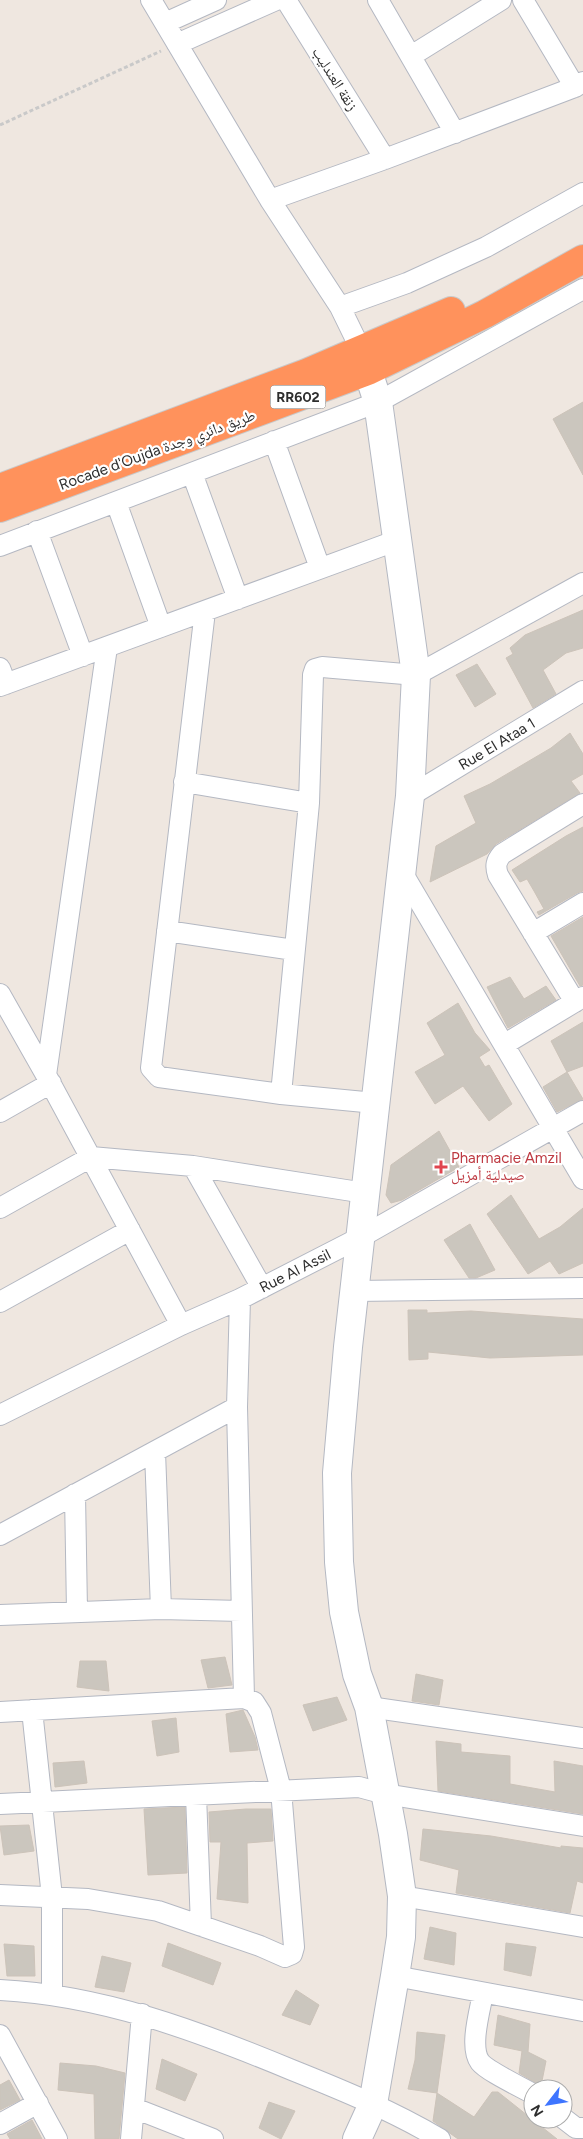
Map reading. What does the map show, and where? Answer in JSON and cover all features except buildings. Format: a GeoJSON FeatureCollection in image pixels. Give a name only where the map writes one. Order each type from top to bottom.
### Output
{"type":"FeatureCollection","features":[{"type":"Feature","properties":{"kind":"highway","name":"Rocade d'Oujda طريق دائري وجدة"},"geometry":{"type":"LineString","coordinates":[[0,488],[364,361],[583,242]]}},
{"type":"Feature","properties":{"kind":"highway","name":"Rocade d'Oujda طريق دائري وجدة"},"geometry":{"type":"LineString","coordinates":[[0,508],[485,314],[583,259]]}},
{"type":"Feature","properties":{"kind":"street"},"geometry":{"type":"LineString","coordinates":[[151,0],[270,200],[340,307],[364,361],[378,402],[416,675],[410,796],[374,1103],[342,1404],[337,1473],[339,1562],[344,1612],[350,1650],[369,1707],[402,1896],[401,1937],[373,2104],[356,2139]]}},
{"type":"Feature","properties":{"kind":"street"},"geometry":{"type":"LineString","coordinates":[[165,23],[216,0]]}},
{"type":"Feature","properties":{"kind":"street"},"geometry":{"type":"LineString","coordinates":[[177,44],[276,0]]}},
{"type":"Feature","properties":{"kind":"street","name":"زنقة العندليب"},"geometry":{"type":"LineString","coordinates":[[286,0],[385,159]]}},
{"type":"Feature","properties":{"kind":"street"},"geometry":{"type":"LineString","coordinates":[[378,0],[455,132]]}},
{"type":"Feature","properties":{"kind":"street"},"geometry":{"type":"LineString","coordinates":[[411,56],[501,0]]}},
{"type":"Feature","properties":{"kind":"street"},"geometry":{"type":"LineString","coordinates":[[270,200],[385,159],[579,84],[523,0]]}},
{"type":"Feature","properties":{"kind":"street"},"geometry":{"type":"LineString","coordinates":[[340,307],[407,283],[486,247],[583,193]]}},
{"type":"Feature","properties":{"kind":"street"},"geometry":{"type":"LineString","coordinates":[[0,546],[378,402],[583,289]]}},
{"type":"Feature","properties":{"kind":"street"},"geometry":{"type":"LineString","coordinates":[[274,441],[320,568]]}},
{"type":"Feature","properties":{"kind":"street"},"geometry":{"type":"LineString","coordinates":[[192,473],[238,599]]}},
{"type":"Feature","properties":{"kind":"street"},"geometry":{"type":"LineString","coordinates":[[116,502],[161,627]]}},
{"type":"Feature","properties":{"kind":"street"},"geometry":{"type":"LineString","coordinates":[[38,532],[83,656]]}},
{"type":"Feature","properties":{"kind":"street"},"geometry":{"type":"LineString","coordinates":[[2,679],[83,656],[398,540]]}},
{"type":"Feature","properties":{"kind":"street"},"geometry":{"type":"LineString","coordinates":[[281,1094],[309,802],[313,675],[316,669],[322,667],[416,675],[583,583]]}},
{"type":"Feature","properties":{"kind":"street"},"geometry":{"type":"LineString","coordinates":[[205,611],[150,1062],[154,1073],[159,1077],[281,1094],[374,1103]]}},
{"type":"Feature","properties":{"kind":"street"},"geometry":{"type":"LineString","coordinates":[[0,1112],[49,1079],[107,647]]}},
{"type":"Feature","properties":{"kind":"street","name":"Rue El Ataa 1"},"geometry":{"type":"LineString","coordinates":[[410,796],[583,691]]}},
{"type":"Feature","properties":{"kind":"street"},"geometry":{"type":"LineString","coordinates":[[184,782],[309,802]]}},
{"type":"Feature","properties":{"kind":"street"},"geometry":{"type":"LineString","coordinates":[[505,1044],[579,999],[533,933],[498,876],[495,868],[497,860],[502,854],[583,804]]}},
{"type":"Feature","properties":{"kind":"street"},"geometry":{"type":"LineString","coordinates":[[402,872],[583,1179]]}},
{"type":"Feature","properties":{"kind":"street"},"geometry":{"type":"LineString","coordinates":[[533,933],[583,903]]}},
{"type":"Feature","properties":{"kind":"street"},"geometry":{"type":"LineString","coordinates":[[167,931],[294,950]]}},
{"type":"Feature","properties":{"kind":"street"},"geometry":{"type":"LineString","coordinates":[[3,1007],[49,1079],[181,1325]]}},
{"type":"Feature","properties":{"kind":"street","name":"Rue Al Assil"},"geometry":{"type":"LineString","coordinates":[[0,1415],[181,1325],[240,1299],[360,1237],[583,1111]]}},
{"type":"Feature","properties":{"kind":"street"},"geometry":{"type":"LineString","coordinates":[[0,1208],[91,1157],[193,1166],[365,1193]]}},
{"type":"Feature","properties":{"kind":"street"},"geometry":{"type":"LineString","coordinates":[[193,1166],[262,1288]]}},
{"type":"Feature","properties":{"kind":"street"},"geometry":{"type":"LineString","coordinates":[[0,1302],[130,1230]]}},
{"type":"Feature","properties":{"kind":"street"},"geometry":{"type":"LineString","coordinates":[[355,1291],[583,1288]]}},
{"type":"Feature","properties":{"kind":"street"},"geometry":{"type":"LineString","coordinates":[[240,1299],[238,1407],[244,1698]]}},
{"type":"Feature","properties":{"kind":"street"},"geometry":{"type":"LineString","coordinates":[[0,1535],[238,1407]]}},
{"type":"Feature","properties":{"kind":"street"},"geometry":{"type":"LineString","coordinates":[[156,1452],[161,1609]]}},
{"type":"Feature","properties":{"kind":"street"},"geometry":{"type":"LineString","coordinates":[[75,1494],[78,1611]]}},
{"type":"Feature","properties":{"kind":"street"},"geometry":{"type":"LineString","coordinates":[[0,1615],[161,1609],[241,1611]]}},
{"type":"Feature","properties":{"kind":"street"},"geometry":{"type":"LineString","coordinates":[[0,1712],[244,1698],[254,1702],[261,1713],[281,1790],[294,1947],[292,1954],[285,1957],[260,1946],[158,1911],[97,1901],[0,1895]]}},
{"type":"Feature","properties":{"kind":"street"},"geometry":{"type":"LineString","coordinates":[[369,1707],[583,1738]]}},
{"type":"Feature","properties":{"kind":"street"},"geometry":{"type":"LineString","coordinates":[[32,1710],[52,1897],[52,1994]]}},
{"type":"Feature","properties":{"kind":"street"},"geometry":{"type":"LineString","coordinates":[[0,1804],[359,1787],[385,1794],[583,1826]]}},
{"type":"Feature","properties":{"kind":"street"},"geometry":{"type":"LineString","coordinates":[[196,1795],[201,1926]]}},
{"type":"Feature","properties":{"kind":"street"},"geometry":{"type":"LineString","coordinates":[[402,1896],[583,1927]]}},
{"type":"Feature","properties":{"kind":"street"},"geometry":{"type":"LineString","coordinates":[[395,1976],[583,2011]]}},
{"type":"Feature","properties":{"kind":"street"},"geometry":{"type":"LineString","coordinates":[[0,1990],[52,1994],[97,2002],[142,2014],[249,2052],[373,2104],[440,2139]]}},
{"type":"Feature","properties":{"kind":"street"},"geometry":{"type":"LineString","coordinates":[[483,1993],[475,2045],[477,2057],[484,2065],[523,2088]]}},
{"type":"Feature","properties":{"kind":"street"},"geometry":{"type":"LineString","coordinates":[[131,2139],[142,2014]]}},
{"type":"Feature","properties":{"kind":"street"},"geometry":{"type":"LineString","coordinates":[[0,2035],[57,2139]]}},
{"type":"Feature","properties":{"kind":"street"},"geometry":{"type":"LineString","coordinates":[[0,2124],[38,2103]]}},
{"type":"Feature","properties":{"kind":"street"},"geometry":{"type":"LineString","coordinates":[[134,2108],[213,2139]]}},
{"type":"Feature","properties":{"kind":"path"},"geometry":{"type":"LineString","coordinates":[[0,125],[177,44]]}},
{"type":"Feature","properties":{"kind":"place","name":"Pharmacie Amzil صيدلية أمزيل"},"geometry":{"type":"Point","coordinates":[441,1167]}}]}
